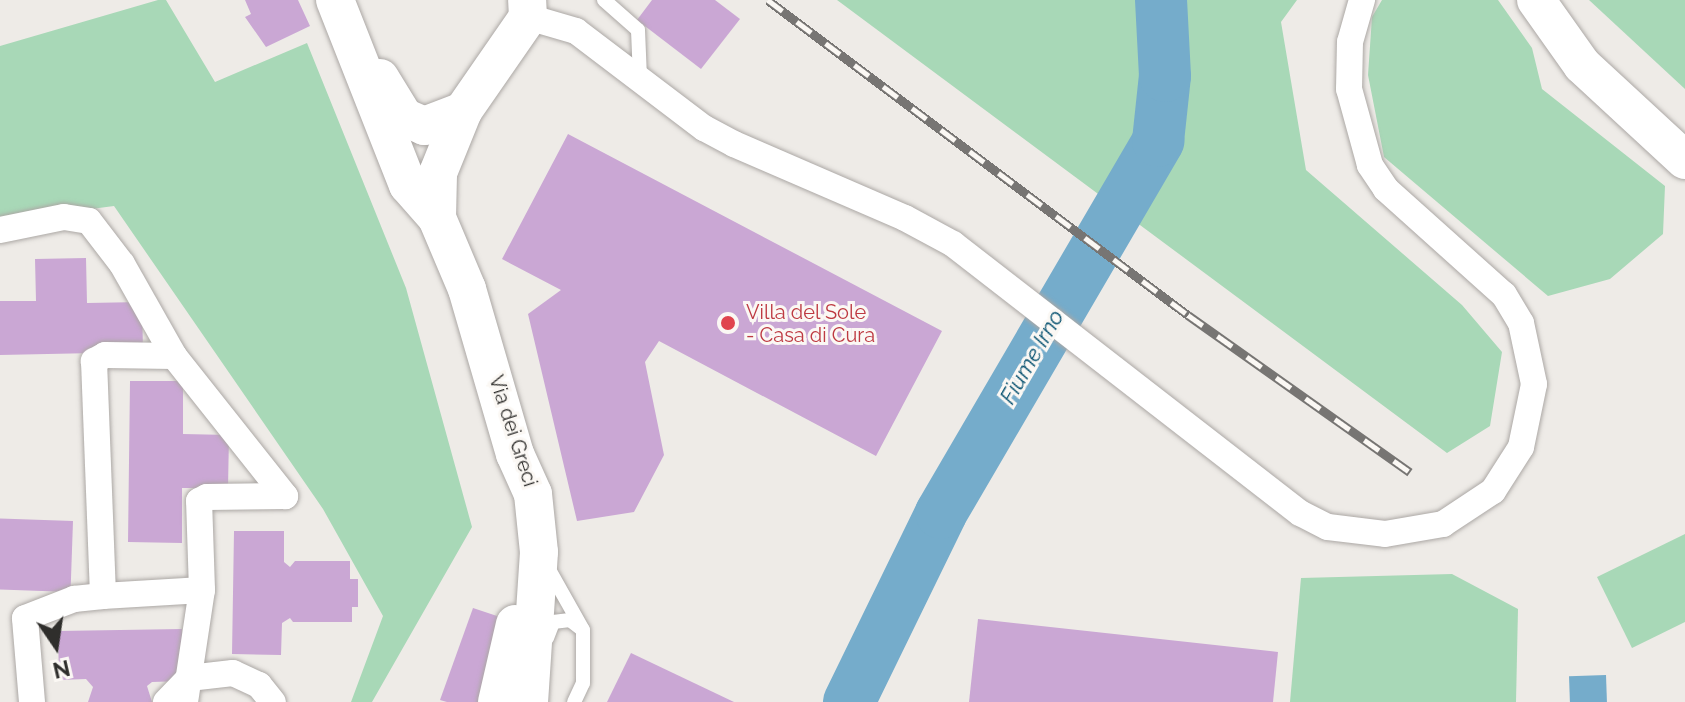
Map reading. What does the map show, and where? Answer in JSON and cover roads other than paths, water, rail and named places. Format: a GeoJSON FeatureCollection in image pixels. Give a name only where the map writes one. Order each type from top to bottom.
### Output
{"type":"FeatureCollection","features":[{"type":"Feature","properties":{"kind":"main road","name":"Via dei Greci"},"geometry":{"type":"LineString","coordinates":[[335,0],[408,185],[437,218],[483,336],[515,454],[533,494],[539,552],[529,702]]}},
{"type":"Feature","properties":{"kind":"main road"},"geometry":{"type":"LineString","coordinates":[[344,0],[385,90],[404,117],[424,126],[463,111]]}},
{"type":"Feature","properties":{"kind":"main road"},"geometry":{"type":"LineString","coordinates":[[1536,0],[1582,65],[1685,160]]}},
{"type":"Feature","properties":{"kind":"main road","name":"Via dei Greci"},"geometry":{"type":"LineString","coordinates":[[437,218],[438,173],[463,111],[527,8]]}},
{"type":"Feature","properties":{"kind":"main road"},"geometry":{"type":"LineString","coordinates":[[497,702],[514,642],[518,553],[515,454]]}},
{"type":"Feature","properties":{"kind":"street"},"geometry":{"type":"LineString","coordinates":[[527,8],[576,31],[734,144],[905,218],[953,244],[1264,490],[1328,527],[1385,534],[1443,524],[1493,491],[1521,447],[1534,384],[1521,323],[1504,295],[1386,189],[1370,165],[1349,89],[1350,42],[1362,0]]}},
{"type":"Feature","properties":{"kind":"street"},"geometry":{"type":"LineString","coordinates":[[0,230],[64,217],[89,221],[122,264],[174,356],[285,496],[207,497],[199,501],[202,590],[187,690]]}},
{"type":"Feature","properties":{"kind":"street"},"geometry":{"type":"LineString","coordinates":[[103,596],[94,361],[105,355],[174,356]]}},
{"type":"Feature","properties":{"kind":"street"},"geometry":{"type":"LineString","coordinates":[[32,702],[25,618],[74,599],[202,590]]}},
{"type":"Feature","properties":{"kind":"street"},"geometry":{"type":"LineString","coordinates":[[166,702],[187,690],[233,673],[259,685],[273,702]]}},
{"type":"Feature","properties":{"kind":"lane"},"geometry":{"type":"LineString","coordinates":[[604,0],[638,30],[640,78]]}},
{"type":"Feature","properties":{"kind":"lane"},"geometry":{"type":"LineString","coordinates":[[539,552],[583,630],[583,683],[574,702]]}},
{"type":"Feature","properties":{"kind":"lane"},"geometry":{"type":"LineString","coordinates":[[541,702],[553,622],[570,620],[583,630]]}},
{"type":"Feature","properties":{"kind":"water"},"geometry":{"type":"Polygon","coordinates":[[[1606,675],[1607,702],[1570,702],[1569,676],[1606,675]]]}},
{"type":"Feature","properties":{"kind":"waterway","name":"Fiume Irno"},"geometry":{"type":"LineString","coordinates":[[849,702],[941,513],[1158,141],[1165,76],[1161,0]]}},
{"type":"Feature","properties":{"kind":"railway"},"geometry":{"type":"LineString","coordinates":[[768,0],[1188,315],[1410,472]]}},
{"type":"Feature","properties":{"kind":"place","name":"Villa del Sole - Casa di Cura"},"geometry":{"type":"Point","coordinates":[728,323]}}]}
